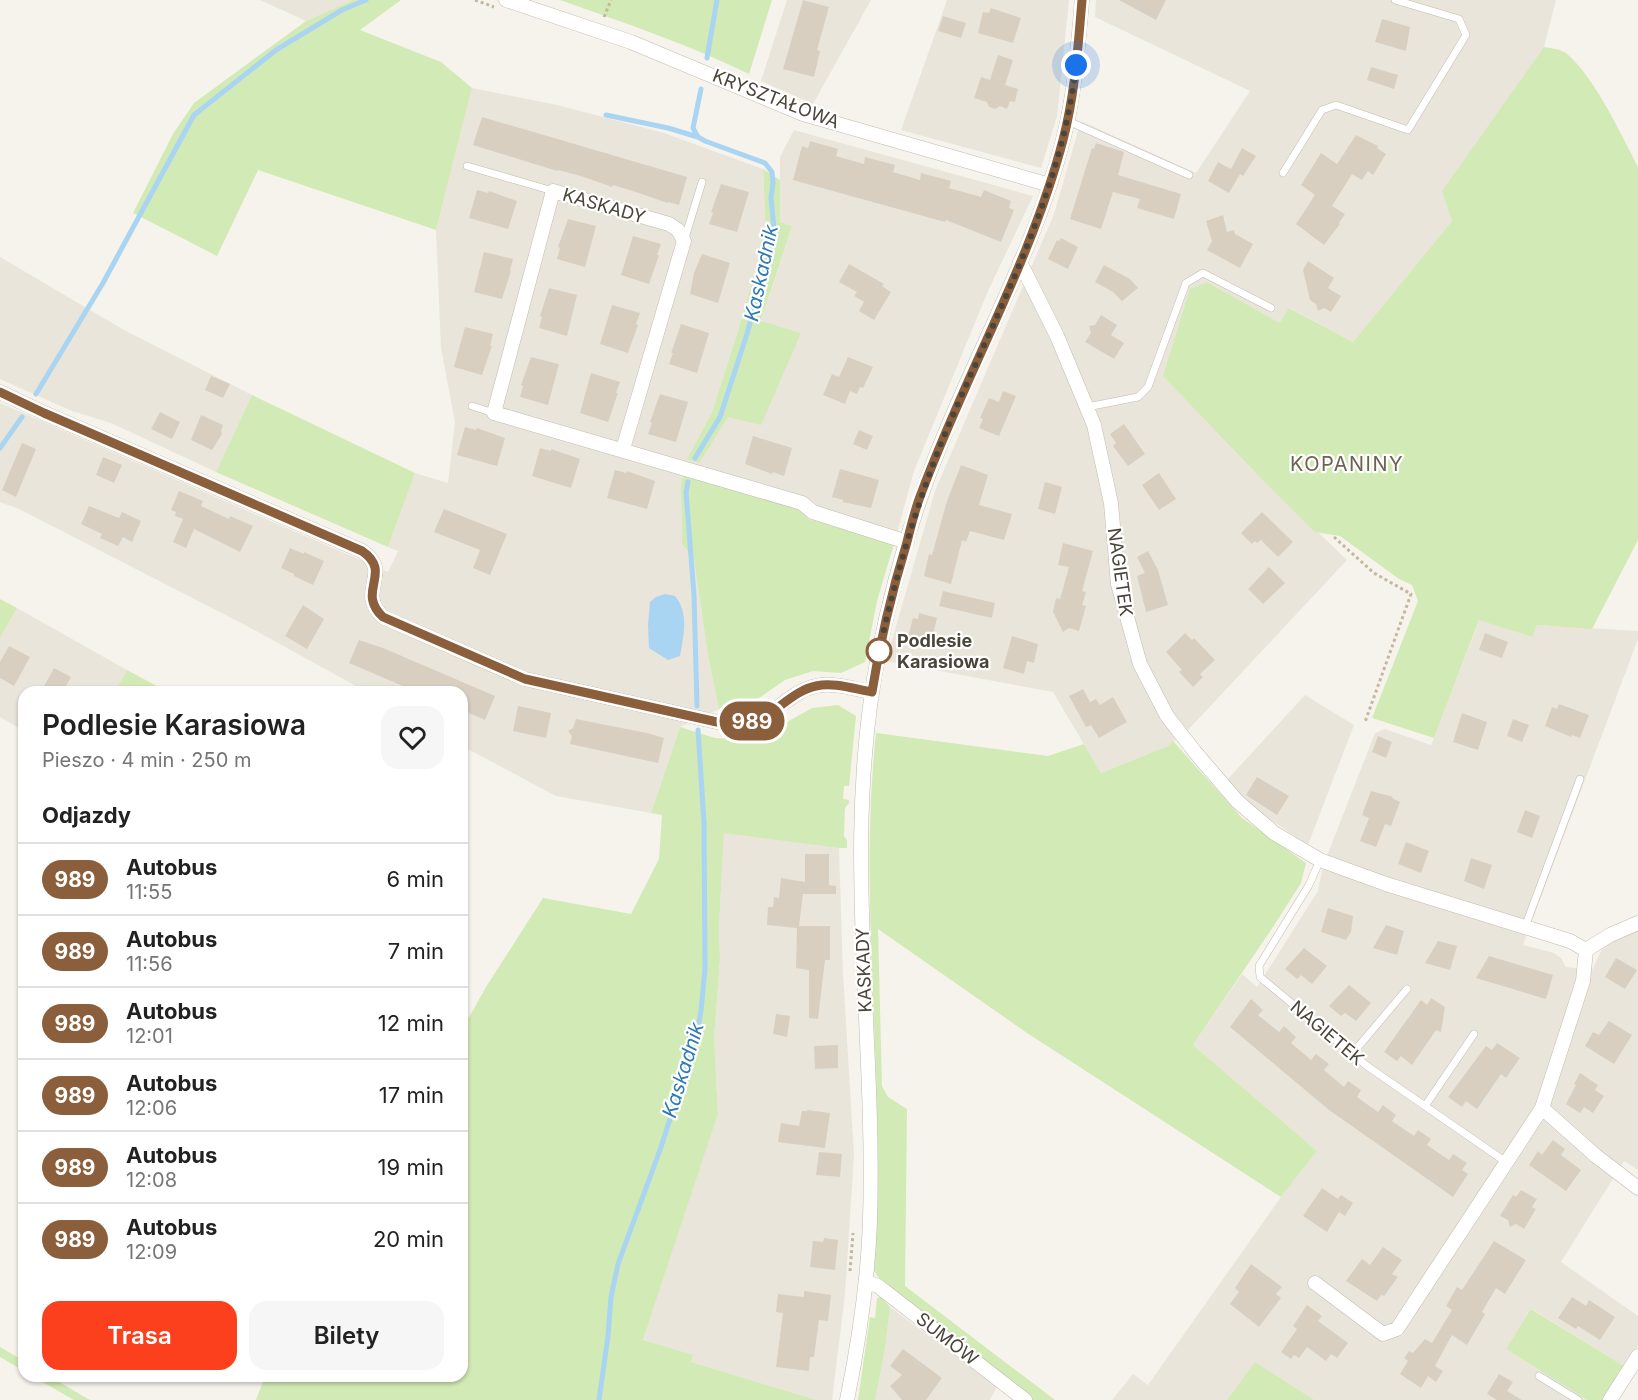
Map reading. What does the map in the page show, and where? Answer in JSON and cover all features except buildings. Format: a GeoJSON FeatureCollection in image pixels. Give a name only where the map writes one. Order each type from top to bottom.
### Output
{"type":"FeatureCollection","features":[{"type":"Feature","properties":{"kind":"street","name":"KRYSZTAŁOWA"},"geometry":{"type":"LineString","coordinates":[[506,0],[631,42],[803,114],[1050,185]]}},
{"type":"Feature","properties":{"kind":"street","name":"KASKADY"},"geometry":{"type":"LineString","coordinates":[[847,1400],[866,1282],[870,1221],[860,852],[862,792],[872,692],[879,651],[920,496],[1020,262],[1050,185],[1068,121],[1082,0]]}},
{"type":"Feature","properties":{"kind":"street","name":"KASKADY"},"geometry":{"type":"LineString","coordinates":[[494,413],[553,191],[669,224],[678,230],[684,241]]}},
{"type":"Feature","properties":{"kind":"street"},"geometry":{"type":"LineString","coordinates":[[622,449],[684,241]]}},
{"type":"Feature","properties":{"kind":"street","name":"NAGIETEK"},"geometry":{"type":"LineString","coordinates":[[1020,262],[1057,336],[1094,425],[1111,503],[1118,584],[1129,629],[1140,664],[1167,716],[1237,801],[1274,833],[1320,860],[1386,884],[1570,941],[1586,950]]}},
{"type":"Feature","properties":{"kind":"street"},"geometry":{"type":"LineString","coordinates":[[0,392],[352,546],[371,557],[375,569],[372,605],[383,617],[525,679],[717,722],[741,723],[766,715],[804,690],[817,686],[830,685],[872,692]]}},
{"type":"Feature","properties":{"kind":"street"},"geometry":{"type":"LineString","coordinates":[[494,413],[802,503],[813,512],[907,542]]}},
{"type":"Feature","properties":{"kind":"street"},"geometry":{"type":"LineString","coordinates":[[1315,1284],[1383,1334],[1397,1329],[1542,1108],[1583,981],[1586,950],[1610,935],[1638,923]]}},
{"type":"Feature","properties":{"kind":"street"},"geometry":{"type":"LineString","coordinates":[[1542,1108],[1596,1156],[1638,1188]]}},
{"type":"Feature","properties":{"kind":"street","name":"SUMÓW"},"geometry":{"type":"LineString","coordinates":[[866,1282],[878,1286],[1025,1400]]}},
{"type":"Feature","properties":{"kind":"street"},"geometry":{"type":"LineString","coordinates":[[1610,1400],[1638,1356]]}},
{"type":"Feature","properties":{"kind":"lane"},"geometry":{"type":"LineString","coordinates":[[1283,173],[1322,110],[1336,105],[1408,130],[1466,35],[1459,19],[1395,0]]}},
{"type":"Feature","properties":{"kind":"lane"},"geometry":{"type":"LineString","coordinates":[[1068,121],[1189,175]]}},
{"type":"Feature","properties":{"kind":"lane"},"geometry":{"type":"LineString","coordinates":[[467,166],[553,191]]}},
{"type":"Feature","properties":{"kind":"lane"},"geometry":{"type":"LineString","coordinates":[[684,241],[702,182]]}},
{"type":"Feature","properties":{"kind":"lane"},"geometry":{"type":"LineString","coordinates":[[1087,407],[1138,397],[1148,387],[1186,283],[1203,273],[1271,308]]}},
{"type":"Feature","properties":{"kind":"lane"},"geometry":{"type":"LineString","coordinates":[[472,406],[494,413]]}},
{"type":"Feature","properties":{"kind":"lane"},"geometry":{"type":"LineString","coordinates":[[1525,927],[1580,779]]}},
{"type":"Feature","properties":{"kind":"lane","name":"NAGIETEK"},"geometry":{"type":"LineString","coordinates":[[1320,860],[1309,885],[1259,966],[1260,977],[1352,1054],[1506,1162]]}},
{"type":"Feature","properties":{"kind":"lane"},"geometry":{"type":"LineString","coordinates":[[1352,1054],[1407,989]]}},
{"type":"Feature","properties":{"kind":"lane"},"geometry":{"type":"LineString","coordinates":[[1425,1106],[1474,1034]]}},
{"type":"Feature","properties":{"kind":"lane"},"geometry":{"type":"LineString","coordinates":[[1539,1376],[1578,1400]]}},
{"type":"Feature","properties":{"kind":"path"},"geometry":{"type":"LineString","coordinates":[[603,22],[610,0]]}},
{"type":"Feature","properties":{"kind":"path"},"geometry":{"type":"LineString","coordinates":[[1334,537],[1374,573],[1411,594],[1365,722]]}},
{"type":"Feature","properties":{"kind":"path"},"geometry":{"type":"LineString","coordinates":[[850,1274],[853,1229]]}},
{"type":"Feature","properties":{"kind":"shaded area"},"geometry":{"type":"Polygon","coordinates":[[[260,0],[353,0],[306,21],[260,0]]]}},
{"type":"Feature","properties":{"kind":"shaded area"},"geometry":{"type":"Polygon","coordinates":[[[787,0],[871,0],[813,104],[761,81],[787,0]]]}},
{"type":"Feature","properties":{"kind":"shaded area"},"geometry":{"type":"Polygon","coordinates":[[[947,0],[1069,0],[1057,116],[1041,168],[901,130],[947,0]]]}},
{"type":"Feature","properties":{"kind":"shaded area"},"geometry":{"type":"Polygon","coordinates":[[[1096,0],[1556,0],[1544,47],[1503,107],[1452,221],[1353,342],[1290,308],[1280,323],[1207,282],[1164,376],[1251,468],[1347,560],[1188,730],[1168,746],[1101,773],[1053,692],[886,661],[935,491],[1054,214],[1081,121],[1196,173],[1250,91],[1095,17],[1096,0]]]}},
{"type":"Feature","properties":{"kind":"shaded area"},"geometry":{"type":"Polygon","coordinates":[[[472,88],[557,105],[664,133],[763,169],[766,234],[712,412],[687,459],[801,333],[761,322],[792,226],[780,222],[780,157],[794,130],[1033,196],[988,291],[914,471],[894,544],[808,519],[683,475],[681,486],[682,544],[694,559],[708,656],[719,709],[680,727],[651,813],[556,796],[468,749],[468,686],[356,686],[247,626],[19,509],[0,502],[0,403],[388,572],[398,551],[388,547],[415,473],[448,483],[455,422],[441,348],[436,230],[472,88]]]}},
{"type":"Feature","properties":{"kind":"shaded area"},"geometry":{"type":"Polygon","coordinates":[[[0,257],[124,330],[252,395],[216,472],[111,423],[72,411],[0,379],[0,257]]]}},
{"type":"Feature","properties":{"kind":"shaded area"},"geometry":{"type":"Polygon","coordinates":[[[17,608],[127,670],[118,686],[18,686],[18,728],[0,717],[0,638],[17,608]]]}},
{"type":"Feature","properties":{"kind":"shaded area"},"geometry":{"type":"Polygon","coordinates":[[[1480,619],[1531,637],[1537,625],[1638,631],[1638,639],[1523,945],[1554,953],[1561,958],[1566,967],[1592,970],[1605,943],[1638,931],[1638,1170],[1624,1161],[1561,1262],[1638,1316],[1638,1345],[1624,1366],[1532,1309],[1506,1349],[1587,1400],[1112,1400],[1133,1374],[1148,1385],[1281,1197],[1317,1151],[1193,1045],[1242,974],[1257,987],[1318,891],[1323,866],[1375,733],[1385,729],[1431,745],[1480,619]]]}},
{"type":"Feature","properties":{"kind":"shaded area"},"geometry":{"type":"Polygon","coordinates":[[[1305,695],[1354,725],[1308,845],[1247,804],[1227,780],[1305,695]]]}},
{"type":"Feature","properties":{"kind":"shaded area"},"geometry":{"type":"Polygon","coordinates":[[[724,832],[839,848],[843,974],[854,1154],[845,1294],[832,1400],[817,1400],[691,1362],[693,1356],[643,1340],[718,1114],[714,1038],[720,960],[719,927],[724,832]]]}},
{"type":"Feature","properties":{"kind":"shaded area"},"geometry":{"type":"Polygon","coordinates":[[[890,1307],[997,1387],[990,1400],[875,1400],[890,1307]]]}},
{"type":"Feature","properties":{"kind":"green space"},"geometry":{"type":"Polygon","coordinates":[[[353,0],[401,0],[360,30],[441,62],[472,88],[436,230],[258,170],[217,256],[133,213],[173,134],[194,103],[306,21],[353,0]]]}},
{"type":"Feature","properties":{"kind":"green space"},"geometry":{"type":"Polygon","coordinates":[[[560,0],[772,0],[749,74],[679,43],[560,0]]]}},
{"type":"Feature","properties":{"kind":"green space"},"geometry":{"type":"Polygon","coordinates":[[[1544,47],[1566,53],[1587,76],[1606,106],[1638,167],[1638,540],[1592,629],[1537,625],[1532,637],[1479,620],[1434,738],[1372,718],[1418,601],[1412,585],[1399,579],[1340,536],[1315,532],[1163,376],[1190,289],[1207,282],[1280,323],[1289,308],[1353,342],[1452,221],[1442,191],[1544,47]]]}},
{"type":"Feature","properties":{"kind":"green space"},"geometry":{"type":"Polygon","coordinates":[[[763,169],[780,180],[780,222],[792,226],[761,321],[801,333],[761,425],[728,417],[699,463],[687,459],[712,412],[766,234],[763,169]]]}},
{"type":"Feature","properties":{"kind":"green space"},"geometry":{"type":"Polygon","coordinates":[[[252,395],[415,473],[388,547],[216,472],[252,395]]]}},
{"type":"Feature","properties":{"kind":"green space"},"geometry":{"type":"Polygon","coordinates":[[[683,475],[800,509],[808,519],[894,544],[877,601],[865,662],[841,673],[813,671],[785,680],[749,705],[719,709],[708,656],[694,559],[682,544],[681,486],[683,475]]]}},
{"type":"Feature","properties":{"kind":"green space"},"geometry":{"type":"Polygon","coordinates":[[[0,599],[17,608],[0,638],[0,599]]]}},
{"type":"Feature","properties":{"kind":"green space"},"geometry":{"type":"Polygon","coordinates":[[[127,670],[157,686],[118,686],[127,670]]]}},
{"type":"Feature","properties":{"kind":"green space"},"geometry":{"type":"Polygon","coordinates":[[[838,705],[856,716],[849,786],[844,786],[843,799],[849,800],[845,808],[844,836],[847,840],[847,848],[724,833],[719,927],[720,960],[714,1038],[718,1114],[643,1340],[693,1355],[691,1362],[817,1400],[256,1400],[263,1382],[468,1382],[468,1019],[543,898],[631,914],[659,859],[662,815],[651,813],[680,727],[715,738],[755,740],[812,708],[838,705]]]}},
{"type":"Feature","properties":{"kind":"green space"},"geometry":{"type":"Polygon","coordinates":[[[876,733],[1048,756],[1084,744],[1101,773],[1168,746],[1173,741],[1242,818],[1306,863],[1301,883],[1193,1045],[1317,1151],[1281,1197],[1027,1033],[878,929],[882,1086],[888,1097],[907,1109],[905,1286],[1055,1400],[1033,1400],[881,1281],[874,1271],[878,1137],[870,867],[871,800],[876,733]]]}},
{"type":"Feature","properties":{"kind":"green space"},"geometry":{"type":"Polygon","coordinates":[[[881,1297],[890,1307],[875,1400],[858,1400],[870,1317],[875,1318],[877,1298],[881,1297]]]}},
{"type":"Feature","properties":{"kind":"green space"},"geometry":{"type":"Polygon","coordinates":[[[1531,1309],[1624,1366],[1604,1400],[1587,1400],[1506,1349],[1531,1309]]]}},
{"type":"Feature","properties":{"kind":"green space"},"geometry":{"type":"Polygon","coordinates":[[[0,1347],[18,1358],[18,1368],[0,1357],[0,1347]]]}},
{"type":"Feature","properties":{"kind":"green space"},"geometry":{"type":"Polygon","coordinates":[[[1255,1362],[1314,1400],[1227,1400],[1255,1362]]]}},
{"type":"Feature","properties":{"kind":"green space"},"geometry":{"type":"Polygon","coordinates":[[[42,1382],[59,1382],[90,1400],[74,1400],[42,1382]]]}},
{"type":"Feature","properties":{"kind":"water"},"geometry":{"type":"Polygon","coordinates":[[[665,594],[675,596],[684,617],[680,656],[668,660],[649,648],[650,602],[665,594]]]}},
{"type":"Feature","properties":{"kind":"waterway"},"geometry":{"type":"LineString","coordinates":[[36,394],[103,283],[194,115],[276,50],[342,10],[366,0]]}},
{"type":"Feature","properties":{"kind":"waterway","name":"Kaskadnik"},"geometry":{"type":"LineString","coordinates":[[707,58],[717,0]]}},
{"type":"Feature","properties":{"kind":"waterway","name":"Kaskadnik"},"geometry":{"type":"LineString","coordinates":[[695,458],[720,417],[747,334],[774,228],[771,198],[772,172],[765,163],[705,141],[698,137],[693,128],[701,89]]}},
{"type":"Feature","properties":{"kind":"waterway"},"geometry":{"type":"LineString","coordinates":[[606,115],[698,137]]}},
{"type":"Feature","properties":{"kind":"waterway"},"geometry":{"type":"LineString","coordinates":[[0,448],[22,417]]}},
{"type":"Feature","properties":{"kind":"waterway","name":"Kaskadnik"},"geometry":{"type":"LineString","coordinates":[[688,482],[686,492],[694,595],[697,706]]}},
{"type":"Feature","properties":{"kind":"waterway","name":"Kaskadnik"},"geometry":{"type":"LineString","coordinates":[[599,1400],[611,1297],[618,1264],[660,1150],[696,1039],[701,1011],[705,969],[704,823],[698,730]]}},
{"type":"Feature","properties":{"kind":"bus line","name":"989"},"geometry":{"type":"LineString","coordinates":[[0,392],[362,551],[375,562],[371,599],[372,605],[383,617],[525,679],[717,722],[741,723],[766,715],[793,696],[817,686],[830,685],[872,692],[897,574],[920,496],[1020,262],[1050,185],[1068,121],[1082,0]]}},
{"type":"Feature","properties":{"kind":"place","name":"Podlesie Karasiowa"},"geometry":{"type":"Point","coordinates":[879,651]}},
{"type":"Feature","properties":{"kind":"district","name":"KOPANINY"},"geometry":{"type":"Point","coordinates":[1347,464]}},
{"type":"Feature","properties":{"kind":"route"},"geometry":{"type":"LineString","coordinates":[[879,651],[897,574],[920,496],[1020,262],[1050,185],[1068,121],[1076,65]]}}]}
